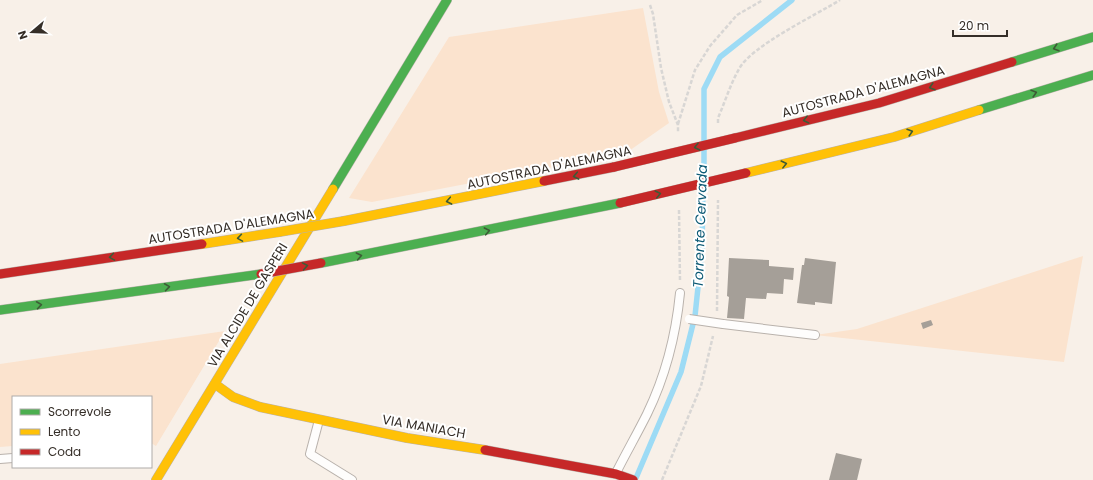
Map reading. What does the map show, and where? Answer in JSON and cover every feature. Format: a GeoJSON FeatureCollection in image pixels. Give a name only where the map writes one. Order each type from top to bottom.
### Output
{"type":"FeatureCollection","features":[{"type":"Feature","properties":{"kind":"main road","name":"VIA ALCIDE DE GASPERI"},"geometry":{"type":"LineString","coordinates":[[156,480],[447,0]]}},
{"type":"Feature","properties":{"kind":"main road","name":"AUTOSTRADA D'ALEMAGNA"},"geometry":{"type":"LineString","coordinates":[[0,274],[344,221],[614,167],[879,103],[1093,37]]}},
{"type":"Feature","properties":{"kind":"main road"},"geometry":{"type":"LineString","coordinates":[[0,310],[261,274],[620,203],[894,137],[1093,75]]}},
{"type":"Feature","properties":{"kind":"main road","name":"VIA MANIACH"},"geometry":{"type":"LineString","coordinates":[[215,384],[233,397],[243,402],[407,438],[504,453],[616,474],[630,479]]}},
{"type":"Feature","properties":{"kind":"lane"},"geometry":{"type":"LineString","coordinates":[[616,474],[648,412],[664,372],[678,318],[680,293]]}},
{"type":"Feature","properties":{"kind":"lane"},"geometry":{"type":"LineString","coordinates":[[678,318],[815,335]]}},
{"type":"Feature","properties":{"kind":"lane"},"geometry":{"type":"LineString","coordinates":[[319,419],[310,454],[352,480]]}},
{"type":"Feature","properties":{"kind":"lane"},"geometry":{"type":"LineString","coordinates":[[0,459],[12,458]]}},
{"type":"Feature","properties":{"kind":"lane"},"geometry":{"type":"LineString","coordinates":[[152,466],[161,471]]}},
{"type":"Feature","properties":{"kind":"path"},"geometry":{"type":"LineString","coordinates":[[678,125],[695,70],[710,46],[737,15],[763,0]]}},
{"type":"Feature","properties":{"kind":"path"},"geometry":{"type":"LineString","coordinates":[[718,126],[718,118],[739,69],[747,59],[760,47],[840,0]]}},
{"type":"Feature","properties":{"kind":"path"},"geometry":{"type":"LineString","coordinates":[[662,480],[701,386],[720,323],[718,192]]}},
{"type":"Feature","properties":{"kind":"shaded area"},"geometry":{"type":"Polygon","coordinates":[[[643,8],[659,92],[669,123],[626,153],[372,202],[349,198],[449,37],[643,8]]]}},
{"type":"Feature","properties":{"kind":"shaded area"},"geometry":{"type":"Polygon","coordinates":[[[1083,256],[1064,362],[815,335],[857,329],[1083,256]]]}},
{"type":"Feature","properties":{"kind":"shaded area"},"geometry":{"type":"Polygon","coordinates":[[[225,331],[156,446],[152,444],[152,396],[12,396],[12,446],[0,447],[0,364],[225,331]]]}},
{"type":"Feature","properties":{"kind":"building"},"geometry":{"type":"Polygon","coordinates":[[[729,258],[769,260],[769,266],[794,268],[793,280],[784,279],[783,294],[767,293],[766,299],[746,298],[744,319],[727,318],[729,297],[727,296],[729,258]]]}},
{"type":"Feature","properties":{"kind":"building"},"geometry":{"type":"Polygon","coordinates":[[[805,258],[836,262],[832,304],[815,302],[815,305],[797,303],[802,265],[804,265],[805,258]]]}},
{"type":"Feature","properties":{"kind":"building"},"geometry":{"type":"Polygon","coordinates":[[[931,320],[933,325],[923,329],[921,323],[931,320]]]}},
{"type":"Feature","properties":{"kind":"building"},"geometry":{"type":"Polygon","coordinates":[[[836,453],[862,459],[857,480],[829,480],[836,453]]]}},
{"type":"Feature","properties":{"kind":"waterway","name":"Torrente Cervada"},"geometry":{"type":"LineString","coordinates":[[704,141],[704,89],[720,57],[792,0]]}},
{"type":"Feature","properties":{"kind":"waterway","name":"Torrente Cervada"},"geometry":{"type":"LineString","coordinates":[[704,150],[704,179]]}},
{"type":"Feature","properties":{"kind":"waterway","name":"Torrente Cervada"},"geometry":{"type":"LineString","coordinates":[[636,478],[681,372],[695,316],[702,249],[703,188]]}},
{"type":"Feature","properties":{"kind":"traffic: fast"},"geometry":{"type":"LineString","coordinates":[[333,189],[447,0]]}},
{"type":"Feature","properties":{"kind":"traffic: fast"},"geometry":{"type":"LineString","coordinates":[[1012,62],[1093,37]]}},
{"type":"Feature","properties":{"kind":"traffic: fast"},"geometry":{"type":"LineString","coordinates":[[979,110],[1093,75]]}},
{"type":"Feature","properties":{"kind":"traffic: fast"},"geometry":{"type":"LineString","coordinates":[[321,263],[620,203]]}},
{"type":"Feature","properties":{"kind":"traffic: fast"},"geometry":{"type":"LineString","coordinates":[[0,310],[261,274]]}},
{"type":"Feature","properties":{"kind":"traffic: slow"},"geometry":{"type":"LineString","coordinates":[[746,173],[894,137],[979,110]]}},
{"type":"Feature","properties":{"kind":"traffic: slow"},"geometry":{"type":"LineString","coordinates":[[344,221],[544,181]]}},
{"type":"Feature","properties":{"kind":"traffic: slow"},"geometry":{"type":"LineString","coordinates":[[156,480],[333,189]]}},
{"type":"Feature","properties":{"kind":"traffic: slow"},"geometry":{"type":"LineString","coordinates":[[279,232],[344,221]]}},
{"type":"Feature","properties":{"kind":"traffic: slow"},"geometry":{"type":"LineString","coordinates":[[202,244],[279,232]]}},
{"type":"Feature","properties":{"kind":"traffic: slow"},"geometry":{"type":"LineString","coordinates":[[215,384],[233,397],[260,407],[407,438],[485,450]]}},
{"type":"Feature","properties":{"kind":"traffic: jam"},"geometry":{"type":"LineString","coordinates":[[735,138],[879,103],[1012,62]]}},
{"type":"Feature","properties":{"kind":"traffic: jam"},"geometry":{"type":"LineString","coordinates":[[614,167],[735,138]]}},
{"type":"Feature","properties":{"kind":"traffic: jam"},"geometry":{"type":"LineString","coordinates":[[544,181],[614,167]]}},
{"type":"Feature","properties":{"kind":"traffic: jam"},"geometry":{"type":"LineString","coordinates":[[620,203],[746,173]]}},
{"type":"Feature","properties":{"kind":"traffic: jam"},"geometry":{"type":"LineString","coordinates":[[0,274],[202,244]]}},
{"type":"Feature","properties":{"kind":"traffic: jam"},"geometry":{"type":"LineString","coordinates":[[261,274],[321,263]]}},
{"type":"Feature","properties":{"kind":"traffic: jam"},"geometry":{"type":"LineString","coordinates":[[485,450],[616,474],[633,480]]}}]}
